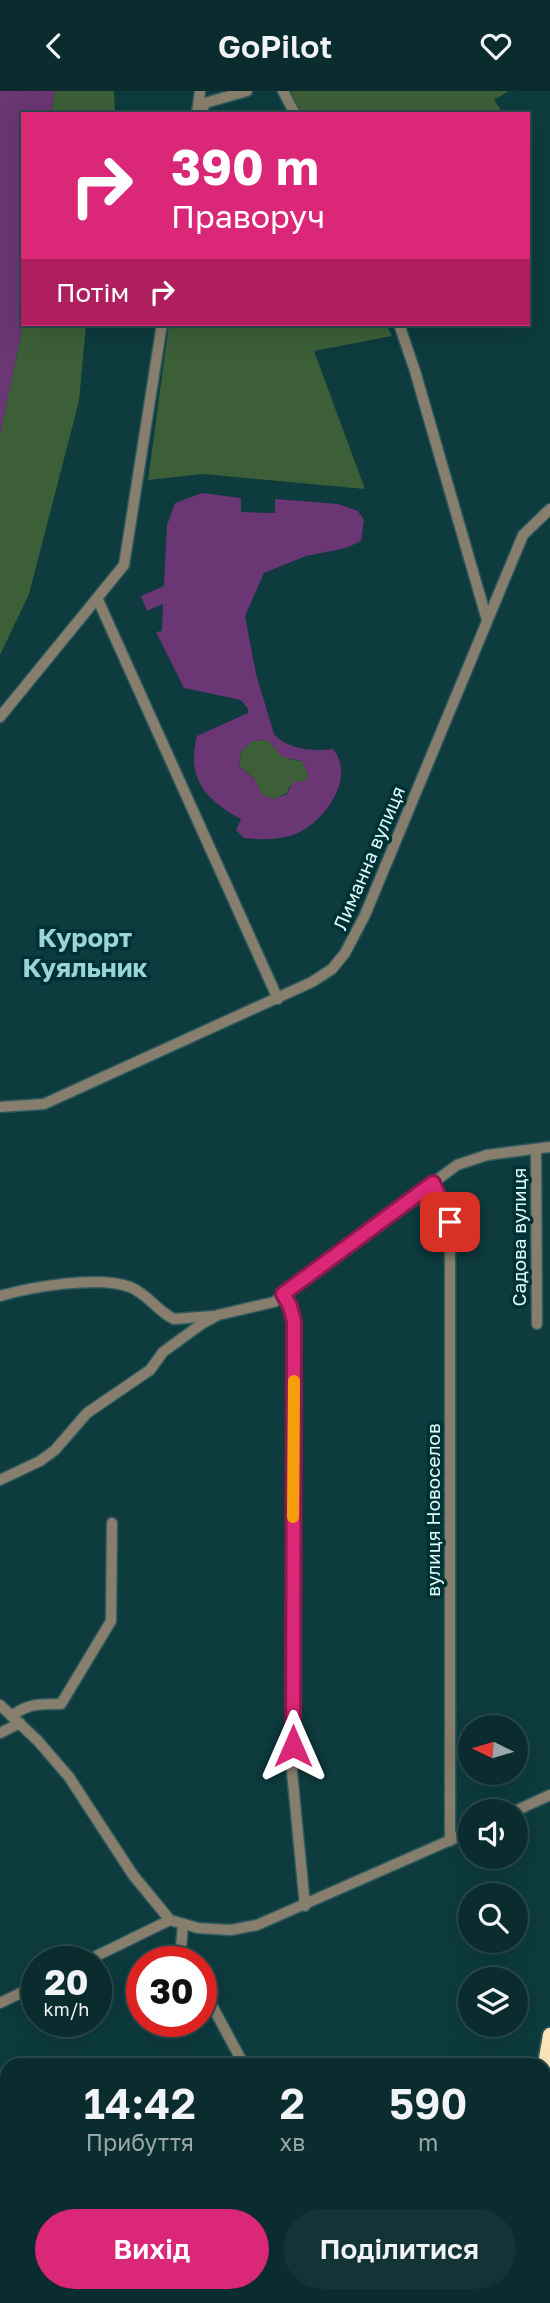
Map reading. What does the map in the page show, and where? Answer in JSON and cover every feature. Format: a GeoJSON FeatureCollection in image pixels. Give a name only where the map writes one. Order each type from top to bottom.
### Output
{"type":"FeatureCollection","features":[{"type":"Feature","properties":{"kind":"highway"},"geometry":{"type":"LineString","coordinates":[[546,2058],[550,2035]]}},
{"type":"Feature","properties":{"kind":"street"},"geometry":{"type":"LineString","coordinates":[[199,112],[200,91]]}},
{"type":"Feature","properties":{"kind":"street"},"geometry":{"type":"LineString","coordinates":[[200,112],[205,103],[247,91]]}},
{"type":"Feature","properties":{"kind":"street"},"geometry":{"type":"LineString","coordinates":[[284,91],[294,112]]}},
{"type":"Feature","properties":{"kind":"street"},"geometry":{"type":"LineString","coordinates":[[0,717],[122,569],[129,546],[162,326]]}},
{"type":"Feature","properties":{"kind":"street"},"geometry":{"type":"LineString","coordinates":[[400,326],[487,621]]}},
{"type":"Feature","properties":{"kind":"street","name":"Лиманна вулиця"},"geometry":{"type":"LineString","coordinates":[[0,1107],[44,1104],[278,999],[332,969],[356,935],[523,535],[550,509]]}},
{"type":"Feature","properties":{"kind":"street"},"geometry":{"type":"LineString","coordinates":[[98,600],[278,999]]}},
{"type":"Feature","properties":{"kind":"street"},"geometry":{"type":"LineString","coordinates":[[174,1319],[218,1315],[277,1296],[457,1165],[487,1155],[550,1147]]}},
{"type":"Feature","properties":{"kind":"street","name":"Садова вулиця"},"geometry":{"type":"LineString","coordinates":[[536,1149],[537,1324]]}},
{"type":"Feature","properties":{"kind":"street","name":"вулиця Новоселов"},"geometry":{"type":"LineString","coordinates":[[433,1183],[450,1222],[450,1841]]}},
{"type":"Feature","properties":{"kind":"street"},"geometry":{"type":"LineString","coordinates":[[0,1296],[44,1285],[118,1284],[139,1292],[174,1319],[178,1339]]}},
{"type":"Feature","properties":{"kind":"street"},"geometry":{"type":"LineString","coordinates":[[277,1296],[290,1306],[294,1322],[292,1772],[305,1906]]}},
{"type":"Feature","properties":{"kind":"street"},"geometry":{"type":"LineString","coordinates":[[0,1480],[40,1461],[55,1450],[88,1413],[140,1378],[178,1339],[218,1315]]}},
{"type":"Feature","properties":{"kind":"street"},"geometry":{"type":"LineString","coordinates":[[0,1734],[16,1720],[23,1707],[33,1704],[61,1704],[111,1621],[112,1523]]}},
{"type":"Feature","properties":{"kind":"street"},"geometry":{"type":"LineString","coordinates":[[0,1705],[69,1777],[132,1875],[170,1920],[183,1924],[231,1930],[257,1925],[458,1838]]}},
{"type":"Feature","properties":{"kind":"street"},"geometry":{"type":"LineString","coordinates":[[528,1805],[550,1795]]}},
{"type":"Feature","properties":{"kind":"street"},"geometry":{"type":"LineString","coordinates":[[112,1948],[170,1920]]}},
{"type":"Feature","properties":{"kind":"street"},"geometry":{"type":"LineString","coordinates":[[181,1946],[183,1924]]}},
{"type":"Feature","properties":{"kind":"street"},"geometry":{"type":"LineString","coordinates":[[0,2003],[21,1993]]}},
{"type":"Feature","properties":{"kind":"street"},"geometry":{"type":"LineString","coordinates":[[217,2015],[240,2058]]}},
{"type":"Feature","properties":{"kind":"green space"},"geometry":{"type":"Polygon","coordinates":[[[55,91],[114,91],[115,112],[51,112],[55,91]]]}},
{"type":"Feature","properties":{"kind":"green space"},"geometry":{"type":"Polygon","coordinates":[[[288,91],[509,91],[494,100],[503,112],[298,112],[288,91]]]}},
{"type":"Feature","properties":{"kind":"green space"},"geometry":{"type":"Polygon","coordinates":[[[23,326],[86,326],[79,401],[29,594],[0,655],[0,435],[23,326]]]}},
{"type":"Feature","properties":{"kind":"green space"},"geometry":{"type":"Polygon","coordinates":[[[169,326],[387,326],[392,336],[314,351],[365,489],[203,474],[148,480],[169,326]]]}},
{"type":"Feature","properties":{"kind":"green space"},"geometry":{"type":"Polygon","coordinates":[[[268,740],[282,755],[302,761],[308,774],[306,781],[290,786],[287,793],[274,799],[262,795],[254,778],[239,766],[241,751],[253,741],[268,740]]]}},
{"type":"Feature","properties":{"kind":"shaded area"},"geometry":{"type":"Polygon","coordinates":[[[0,91],[55,91],[51,112],[21,112],[23,326],[0,435],[0,91]]]}},
{"type":"Feature","properties":{"kind":"shaded area"},"geometry":{"type":"Polygon","coordinates":[[[202,493],[241,498],[241,512],[275,513],[275,499],[338,504],[358,511],[364,520],[361,541],[346,548],[306,556],[264,573],[245,616],[256,674],[274,734],[293,746],[318,750],[333,749],[339,760],[341,772],[335,797],[319,818],[298,833],[271,839],[244,838],[236,830],[241,819],[217,804],[201,786],[197,776],[194,751],[197,736],[248,713],[248,709],[241,700],[184,688],[156,632],[162,631],[163,604],[147,611],[141,596],[164,586],[167,525],[175,503],[202,493]],[[268,740],[253,741],[241,751],[239,766],[256,780],[262,795],[274,799],[287,794],[293,782],[306,781],[308,774],[302,761],[282,757],[268,740]]]}},
{"type":"Feature","properties":{"kind":"slow traffic"},"geometry":{"type":"LineString","coordinates":[[293,1517],[294,1381]]}},
{"type":"Feature","properties":{"kind":"district","name":"Курорт Куяльник"},"geometry":{"type":"Point","coordinates":[85,952]}},
{"type":"Feature","properties":{"kind":"route"},"geometry":{"type":"LineString","coordinates":[[293,1746],[294,1322],[290,1306],[283,1294],[433,1183],[450,1222]]}}]}
